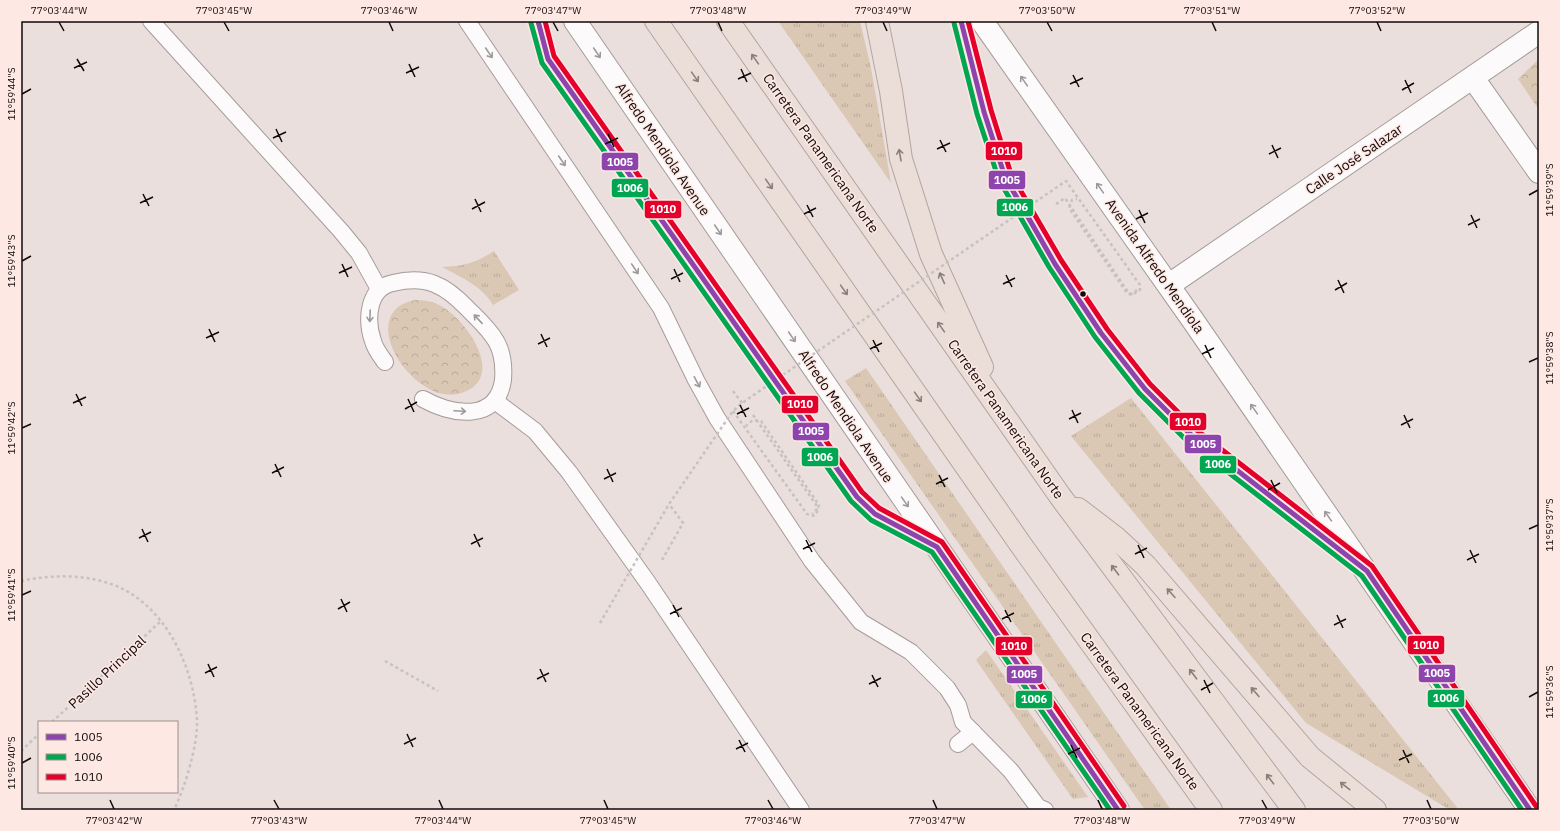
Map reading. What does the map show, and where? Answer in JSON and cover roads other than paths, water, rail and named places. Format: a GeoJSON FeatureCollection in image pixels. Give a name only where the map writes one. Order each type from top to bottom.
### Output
{"type":"FeatureCollection","features":[{"type":"Feature","properties":{"kind":"highway"},"geometry":{"type":"LineString","coordinates":[[647,21],[673,45]]}},
{"type":"Feature","properties":{"kind":"highway","name":"Carretera Panamericana Norte"},"geometry":{"type":"LineString","coordinates":[[656,21],[1021,545],[1212,810]]}},
{"type":"Feature","properties":{"kind":"highway","name":"Carretera Panamericana Norte"},"geometry":{"type":"LineString","coordinates":[[728,21],[1060,496],[1294,810]]}},
{"type":"Feature","properties":{"kind":"highway"},"geometry":{"type":"LineString","coordinates":[[877,21],[891,91],[901,159],[931,254],[1003,415]]}},
{"type":"Feature","properties":{"kind":"highway"},"geometry":{"type":"LineString","coordinates":[[1060,496],[1116,538],[1145,565],[1310,757],[1375,810]]}},
{"type":"Feature","properties":{"kind":"main road","name":"Alfredo Mendiola Avenue"},"geometry":{"type":"LineString","coordinates":[[575,21],[1118,810]]}},
{"type":"Feature","properties":{"kind":"main road","name":"Avenida Alfredo Mendiola"},"geometry":{"type":"LineString","coordinates":[[982,21],[1169,285],[1367,571]]}},
{"type":"Feature","properties":{"kind":"main road","name":"Calle José Salazar"},"geometry":{"type":"LineString","coordinates":[[1169,285],[1539,32]]}},
{"type":"Feature","properties":{"kind":"main road"},"geometry":{"type":"LineString","coordinates":[[1473,78],[1539,172]]}},
{"type":"Feature","properties":{"kind":"main road"},"geometry":{"type":"LineString","coordinates":[[1367,571],[1530,810]]}},
{"type":"Feature","properties":{"kind":"lane"},"geometry":{"type":"LineString","coordinates":[[152,21],[346,236],[359,253],[379,289]]}},
{"type":"Feature","properties":{"kind":"lane"},"geometry":{"type":"LineString","coordinates":[[467,21],[661,308],[696,380],[717,418],[812,561],[861,622],[911,652],[943,683],[958,705],[963,722],[1012,771],[1038,807],[1045,810]]}},
{"type":"Feature","properties":{"kind":"lane"},"geometry":{"type":"LineString","coordinates":[[538,21],[548,59],[857,497],[875,514],[937,547]]}},
{"type":"Feature","properties":{"kind":"lane"},"geometry":{"type":"LineString","coordinates":[[961,21],[984,112],[1006,177],[1055,264],[1101,333],[1145,388],[1189,433],[1367,571]]}},
{"type":"Feature","properties":{"kind":"lane"},"geometry":{"type":"LineString","coordinates":[[385,362],[373,342],[370,331],[370,306],[379,289],[386,284],[415,280],[436,284],[456,296],[479,319],[496,342],[504,370],[498,396],[495,401],[484,409],[471,412],[446,409],[423,399]]}},
{"type":"Feature","properties":{"kind":"lane"},"geometry":{"type":"LineString","coordinates":[[495,401],[535,432],[550,448],[648,583],[801,810]]}},
{"type":"Feature","properties":{"kind":"lane"},"geometry":{"type":"LineString","coordinates":[[958,744],[973,732]]}}]}
